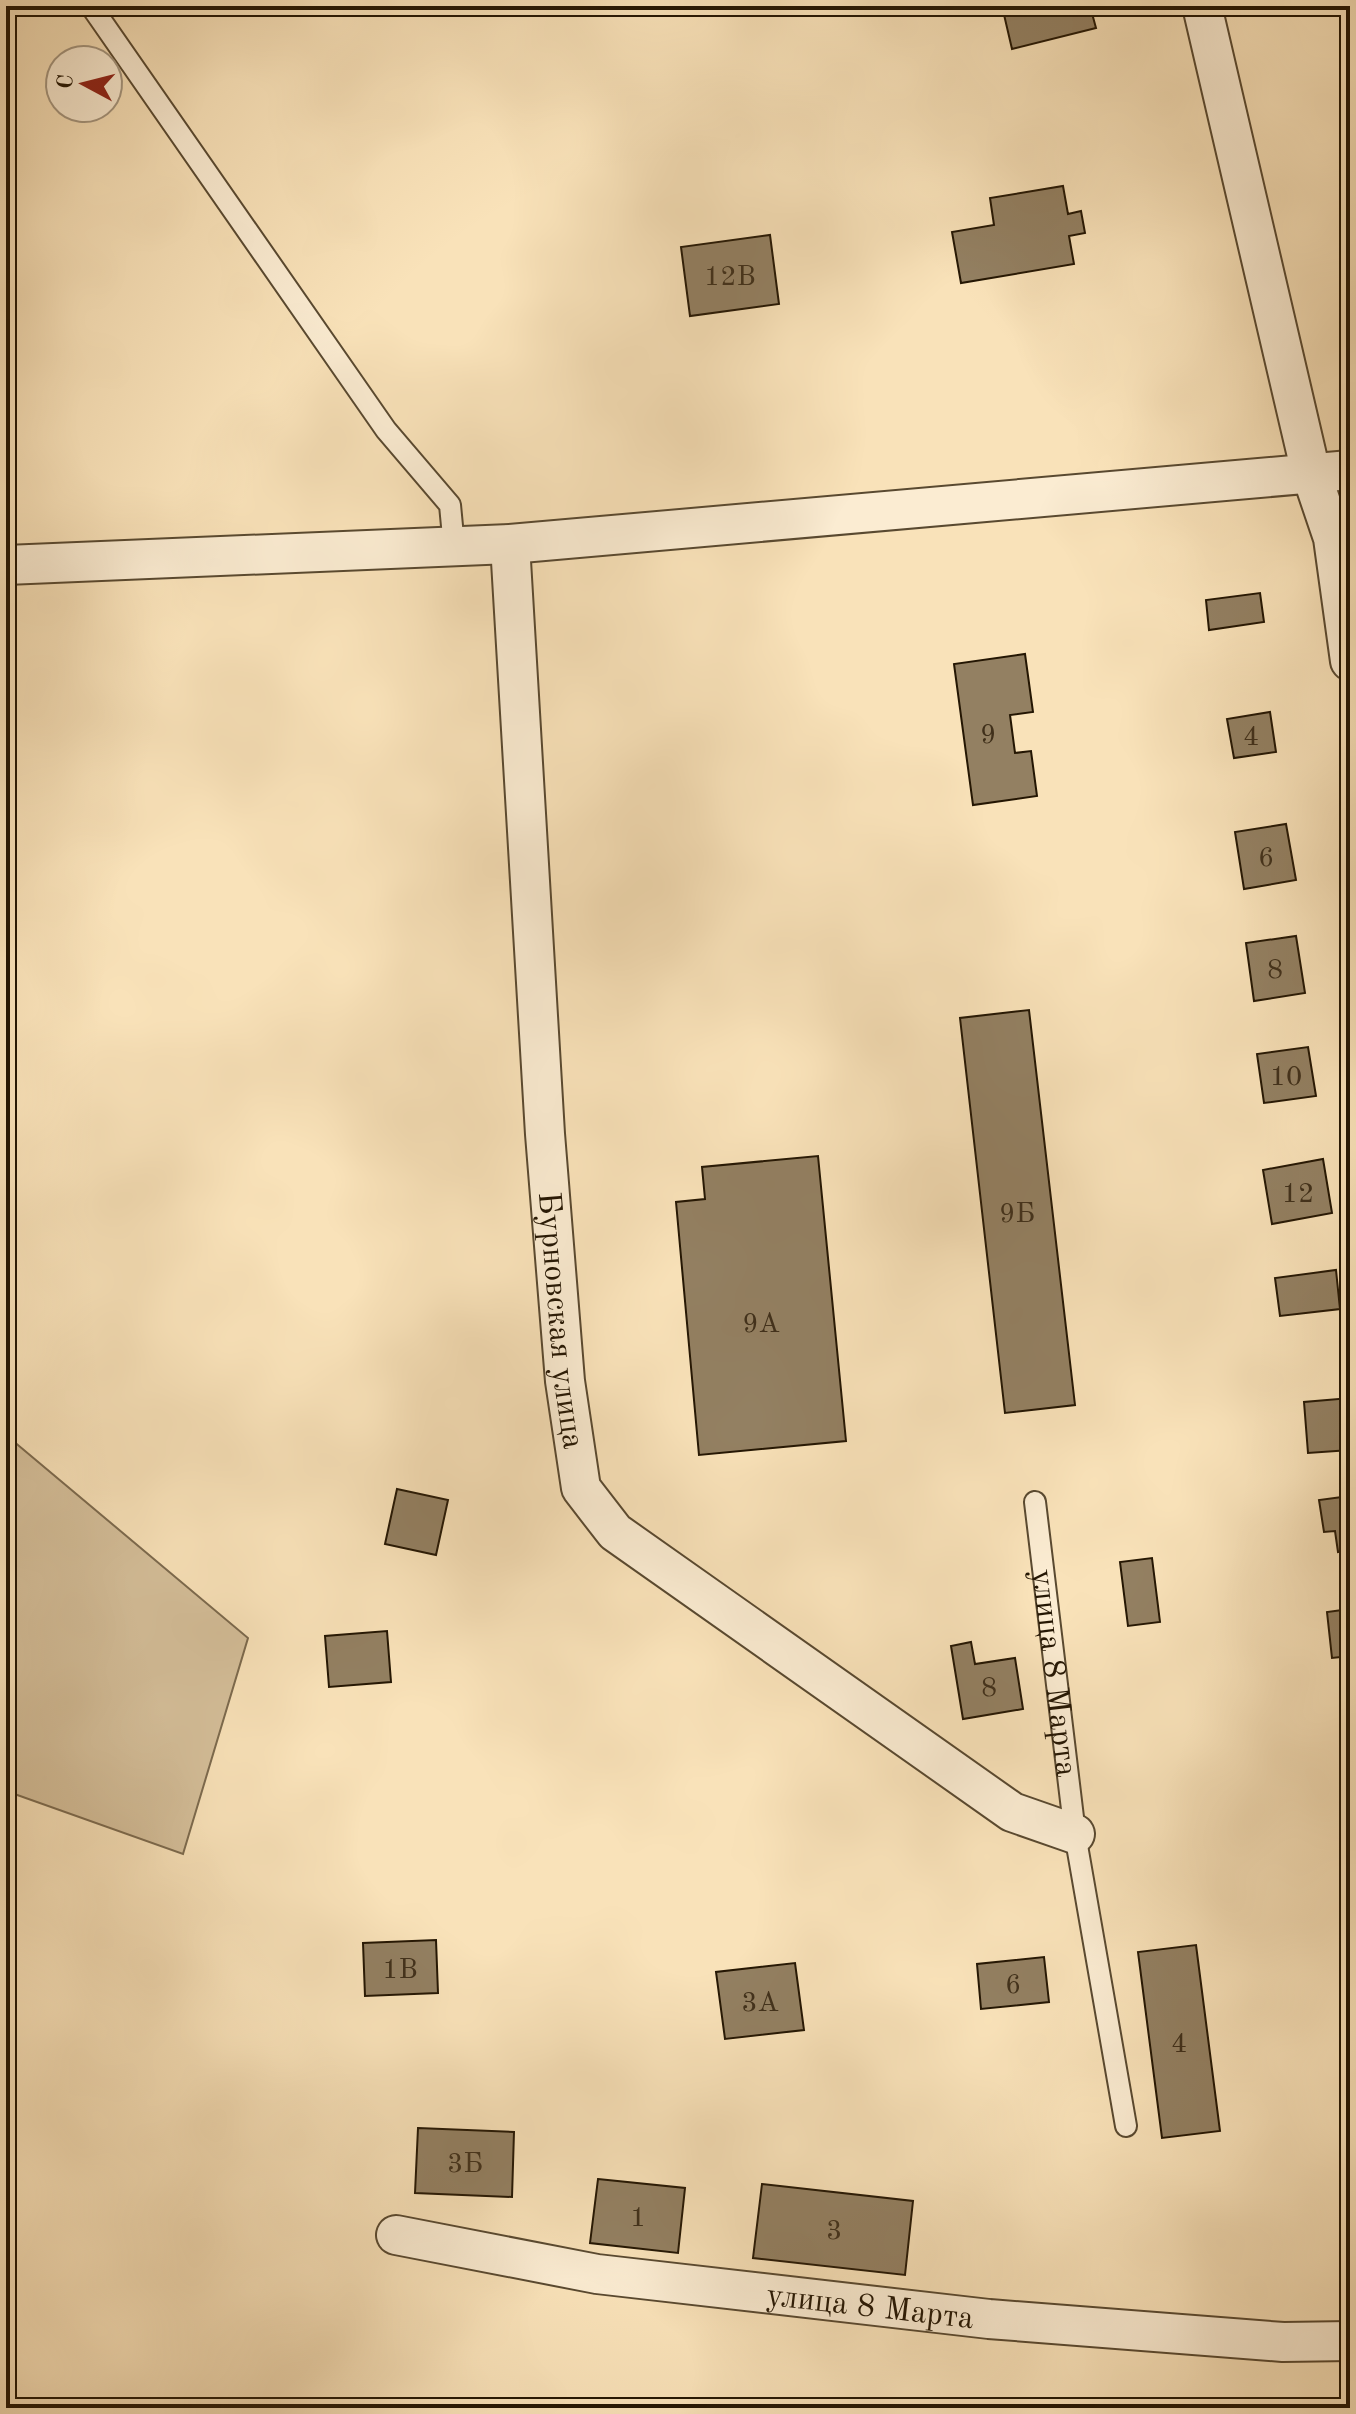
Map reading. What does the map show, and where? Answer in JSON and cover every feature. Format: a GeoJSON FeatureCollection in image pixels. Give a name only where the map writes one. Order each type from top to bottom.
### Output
{"type":"FeatureCollection","features":[{"type":"Feature","properties":{"kind":"street"},"geometry":{"type":"LineString","coordinates":[[1202,6],[1311,473],[1333,538],[1350,661]]}},
{"type":"Feature","properties":{"kind":"street"},"geometry":{"type":"LineString","coordinates":[[6,565],[510,544],[1350,470]]}},
{"type":"Feature","properties":{"kind":"street","name":"Бурновская улица"},"geometry":{"type":"LineString","coordinates":[[510,544],[545,1134],[565,1381],[581,1488],[615,1532],[1012,1812],[1075,1834]]}},
{"type":"Feature","properties":{"kind":"street","name":"улица 8 Марта"},"geometry":{"type":"LineString","coordinates":[[396,2235],[597,2274],[989,2319],[1283,2342],[1350,2341]]}},
{"type":"Feature","properties":{"kind":"lane"},"geometry":{"type":"LineString","coordinates":[[91,6],[386,430],[450,505],[454,547]]}},
{"type":"Feature","properties":{"kind":"lane","name":"улица 8 Марта"},"geometry":{"type":"LineString","coordinates":[[1035,1502],[1075,1834],[1126,2126]]}},
{"type":"Feature","properties":{"kind":"shaded area"},"geometry":{"type":"Polygon","coordinates":[[[6,1435],[248,1638],[183,1854],[6,1791],[6,1435]]]}},
{"type":"Feature","properties":{"kind":"building"},"geometry":{"type":"Polygon","coordinates":[[[1002,6],[1090,6],[1096,28],[1012,49],[1002,6]]]}},
{"type":"Feature","properties":{"kind":"building"},"geometry":{"type":"Polygon","coordinates":[[[1063,186],[1068,214],[1081,211],[1085,233],[1069,236],[1074,264],[961,283],[952,232],[994,225],[990,198],[1063,186]]]}},
{"type":"Feature","properties":{"kind":"building"},"geometry":{"type":"Polygon","coordinates":[[[770,235],[779,304],[690,316],[681,247],[770,235]]]}},
{"type":"Feature","properties":{"kind":"building"},"geometry":{"type":"Polygon","coordinates":[[[1260,593],[1264,622],[1209,630],[1206,600],[1260,593]]]}},
{"type":"Feature","properties":{"kind":"building"},"geometry":{"type":"Polygon","coordinates":[[[1025,654],[1033,712],[1010,715],[1015,753],[1031,751],[1037,796],[973,805],[954,664],[1025,654]]]}},
{"type":"Feature","properties":{"kind":"building"},"geometry":{"type":"Polygon","coordinates":[[[1270,712],[1276,752],[1234,758],[1227,719],[1270,712]]]}},
{"type":"Feature","properties":{"kind":"building"},"geometry":{"type":"Polygon","coordinates":[[[1286,824],[1296,880],[1244,889],[1235,832],[1286,824]]]}},
{"type":"Feature","properties":{"kind":"building"},"geometry":{"type":"Polygon","coordinates":[[[1296,936],[1305,993],[1254,1001],[1246,943],[1296,936]]]}},
{"type":"Feature","properties":{"kind":"building"},"geometry":{"type":"Polygon","coordinates":[[[1029,1010],[1075,1405],[1005,1413],[960,1018],[1029,1010]]]}},
{"type":"Feature","properties":{"kind":"building"},"geometry":{"type":"Polygon","coordinates":[[[1308,1047],[1316,1096],[1264,1103],[1257,1054],[1308,1047]]]}},
{"type":"Feature","properties":{"kind":"building"},"geometry":{"type":"Polygon","coordinates":[[[818,1156],[846,1441],[699,1455],[676,1202],[705,1199],[702,1167],[818,1156]]]}},
{"type":"Feature","properties":{"kind":"building"},"geometry":{"type":"Polygon","coordinates":[[[1323,1159],[1332,1213],[1272,1224],[1263,1170],[1323,1159]]]}},
{"type":"Feature","properties":{"kind":"building"},"geometry":{"type":"Polygon","coordinates":[[[1336,1270],[1340,1309],[1280,1316],[1275,1278],[1336,1270]]]}},
{"type":"Feature","properties":{"kind":"building"},"geometry":{"type":"Polygon","coordinates":[[[1350,1398],[1350,1450],[1308,1453],[1304,1402],[1350,1398]]]}},
{"type":"Feature","properties":{"kind":"building"},"geometry":{"type":"Polygon","coordinates":[[[397,1489],[448,1500],[436,1555],[385,1544],[397,1489]]]}},
{"type":"Feature","properties":{"kind":"building"},"geometry":{"type":"Polygon","coordinates":[[[1350,1496],[1350,1550],[1338,1552],[1335,1531],[1324,1532],[1319,1500],[1350,1496]]]}},
{"type":"Feature","properties":{"kind":"building"},"geometry":{"type":"Polygon","coordinates":[[[1152,1558],[1160,1622],[1128,1626],[1120,1562],[1152,1558]]]}},
{"type":"Feature","properties":{"kind":"building"},"geometry":{"type":"Polygon","coordinates":[[[1350,1609],[1350,1656],[1332,1658],[1327,1612],[1350,1609]]]}},
{"type":"Feature","properties":{"kind":"building"},"geometry":{"type":"Polygon","coordinates":[[[387,1631],[391,1682],[329,1687],[325,1636],[387,1631]]]}},
{"type":"Feature","properties":{"kind":"building"},"geometry":{"type":"Polygon","coordinates":[[[971,1642],[975,1664],[1015,1658],[1023,1709],[963,1719],[951,1646],[971,1642]]]}},
{"type":"Feature","properties":{"kind":"building"},"geometry":{"type":"Polygon","coordinates":[[[1350,1724],[1350,1759],[1346,1725],[1350,1724]]]}},
{"type":"Feature","properties":{"kind":"building"},"geometry":{"type":"Polygon","coordinates":[[[436,1940],[438,1993],[365,1996],[363,1943],[436,1940]]]}},
{"type":"Feature","properties":{"kind":"building"},"geometry":{"type":"Polygon","coordinates":[[[1196,1945],[1220,2131],[1162,2138],[1138,1952],[1196,1945]]]}},
{"type":"Feature","properties":{"kind":"building"},"geometry":{"type":"Polygon","coordinates":[[[1044,1957],[1049,2002],[981,2009],[977,1964],[1044,1957]]]}},
{"type":"Feature","properties":{"kind":"building"},"geometry":{"type":"Polygon","coordinates":[[[795,1963],[804,2030],[725,2039],[716,1972],[795,1963]]]}},
{"type":"Feature","properties":{"kind":"building"},"geometry":{"type":"Polygon","coordinates":[[[418,2128],[514,2132],[512,2197],[415,2193],[418,2128]]]}},
{"type":"Feature","properties":{"kind":"building"},"geometry":{"type":"Polygon","coordinates":[[[598,2179],[685,2188],[678,2253],[590,2243],[598,2179]]]}},
{"type":"Feature","properties":{"kind":"building"},"geometry":{"type":"Polygon","coordinates":[[[762,2184],[913,2201],[905,2275],[753,2258],[762,2184]]]}}]}
